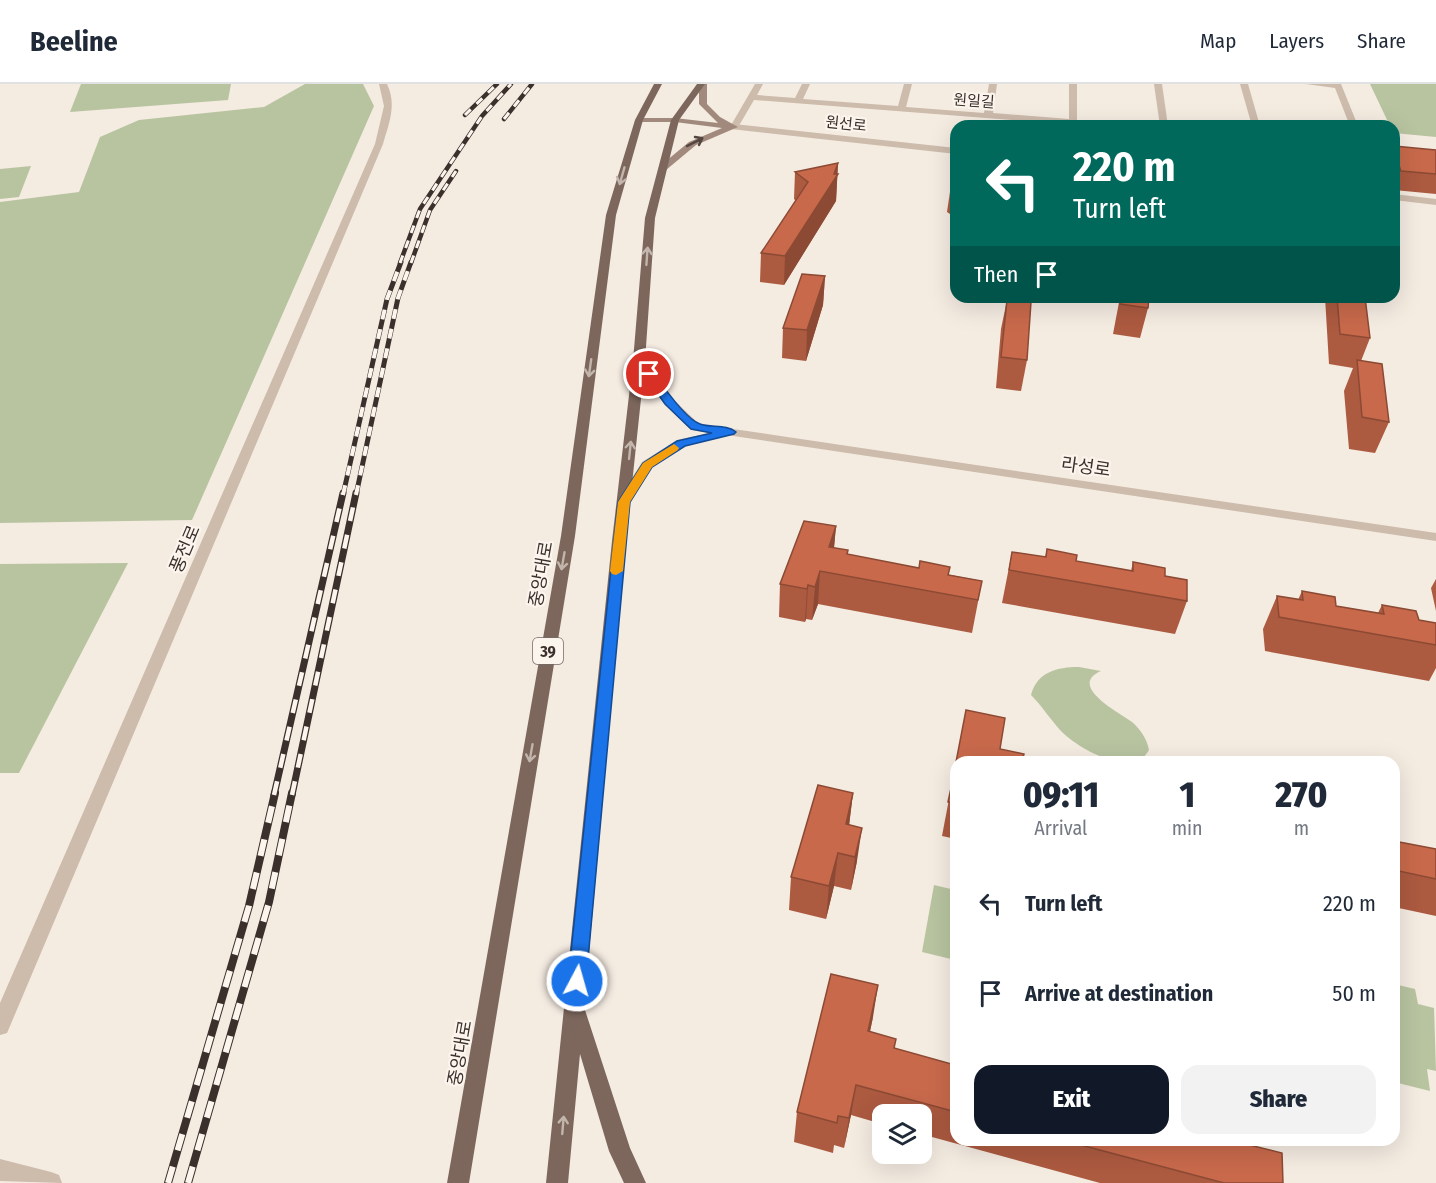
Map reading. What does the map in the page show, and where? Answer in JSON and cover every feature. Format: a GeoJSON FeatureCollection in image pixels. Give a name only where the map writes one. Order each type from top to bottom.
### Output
{"type":"FeatureCollection","features":[{"type":"Feature","properties":{"kind":"main road","name":"중앙대로"},"geometry":{"type":"LineString","coordinates":[[458,1183],[568,536],[611,214],[639,120],[658,84]]}},
{"type":"Feature","properties":{"kind":"main road"},"geometry":{"type":"LineString","coordinates":[[557,1183],[639,361],[650,218],[675,120],[702,84]]}},
{"type":"Feature","properties":{"kind":"main road"},"geometry":{"type":"LineString","coordinates":[[702,84],[703,104],[717,119],[734,127]]}},
{"type":"Feature","properties":{"kind":"main road"},"geometry":{"type":"LineString","coordinates":[[639,120],[675,120],[734,127]]}},
{"type":"Feature","properties":{"kind":"main road"},"geometry":{"type":"LineString","coordinates":[[663,168],[680,150],[702,138],[734,127]]}},
{"type":"Feature","properties":{"kind":"main road"},"geometry":{"type":"LineString","coordinates":[[575,1004],[620,1151],[635,1183]]}},
{"type":"Feature","properties":{"kind":"street","name":"풍전로"},"geometry":{"type":"LineString","coordinates":[[0,1026],[379,144],[389,108],[390,94],[384,84]]}},
{"type":"Feature","properties":{"kind":"street"},"geometry":{"type":"LineString","coordinates":[[734,127],[759,84]]}},
{"type":"Feature","properties":{"kind":"street"},"geometry":{"type":"LineString","coordinates":[[798,101],[806,84]]}},
{"type":"Feature","properties":{"kind":"street"},"geometry":{"type":"LineString","coordinates":[[901,109],[908,84]]}},
{"type":"Feature","properties":{"kind":"street"},"geometry":{"type":"LineString","coordinates":[[988,116],[993,84]]}},
{"type":"Feature","properties":{"kind":"street"},"geometry":{"type":"LineString","coordinates":[[1073,84],[1073,120]]}},
{"type":"Feature","properties":{"kind":"street"},"geometry":{"type":"LineString","coordinates":[[1158,84],[1163,120]]}},
{"type":"Feature","properties":{"kind":"street"},"geometry":{"type":"LineString","coordinates":[[1244,84],[1254,120]]}},
{"type":"Feature","properties":{"kind":"street"},"geometry":{"type":"LineString","coordinates":[[1310,84],[1337,85],[1352,120]]}},
{"type":"Feature","properties":{"kind":"street","name":"원일길"},"geometry":{"type":"LineString","coordinates":[[752,97],[1045,120]]}},
{"type":"Feature","properties":{"kind":"street","name":"원선로"},"geometry":{"type":"LineString","coordinates":[[734,127],[950,150]]}},
{"type":"Feature","properties":{"kind":"street"},"geometry":{"type":"LineString","coordinates":[[1400,198],[1436,202]]}},
{"type":"Feature","properties":{"kind":"street","name":"라성로"},"geometry":{"type":"LineString","coordinates":[[639,361],[669,402],[695,427],[1436,537]]}},
{"type":"Feature","properties":{"kind":"street"},"geometry":{"type":"LineString","coordinates":[[624,502],[647,465],[681,443],[730,432]]}},
{"type":"Feature","properties":{"kind":"street"},"geometry":{"type":"LineString","coordinates":[[0,1170],[51,1183]]}},
{"type":"Feature","properties":{"kind":"green space"},"geometry":{"type":"Polygon","coordinates":[[[81,84],[231,84],[228,100],[70,112],[81,84]]]}},
{"type":"Feature","properties":{"kind":"green space"},"geometry":{"type":"Polygon","coordinates":[[[305,84],[363,84],[374,106],[192,520],[0,523],[0,202],[79,192],[100,137],[139,120],[264,107],[305,84]]]}},
{"type":"Feature","properties":{"kind":"green space"},"geometry":{"type":"Polygon","coordinates":[[[1370,84],[1436,84],[1436,137],[1400,134],[1400,120],[1387,120],[1370,84]]]}},
{"type":"Feature","properties":{"kind":"green space"},"geometry":{"type":"Polygon","coordinates":[[[31,166],[19,197],[0,199],[0,169],[31,166]]]}},
{"type":"Feature","properties":{"kind":"green space"},"geometry":{"type":"Polygon","coordinates":[[[128,563],[19,773],[0,773],[0,564],[128,563]]]}},
{"type":"Feature","properties":{"kind":"green space"},"geometry":{"type":"Polygon","coordinates":[[[1079,667],[1101,671],[1092,677],[1090,684],[1093,692],[1141,731],[1149,750],[1143,756],[1101,756],[1079,745],[1061,731],[1031,695],[1043,676],[1063,668],[1079,667]]]}},
{"type":"Feature","properties":{"kind":"green space"},"geometry":{"type":"Polygon","coordinates":[[[934,885],[950,889],[950,959],[922,952],[934,885]]]}},
{"type":"Feature","properties":{"kind":"green space"},"geometry":{"type":"Polygon","coordinates":[[[1400,985],[1415,989],[1418,1004],[1434,1008],[1436,1071],[1427,1069],[1430,1091],[1400,1084],[1400,985]]]}},
{"type":"Feature","properties":{"kind":"building"},"geometry":{"type":"Polygon","coordinates":[[[1400,147],[1436,150],[1436,174],[1401,171],[1400,147]]]}},
{"type":"Feature","properties":{"kind":"building"},"geometry":{"type":"Polygon","coordinates":[[[838,163],[834,174],[838,174],[785,256],[761,253],[808,182],[795,172],[838,163]]]}},
{"type":"Feature","properties":{"kind":"building"},"geometry":{"type":"Polygon","coordinates":[[[802,274],[825,276],[807,330],[783,328],[802,274]]]}},
{"type":"Feature","properties":{"kind":"building"},"geometry":{"type":"Polygon","coordinates":[[[1007,303],[1031,303],[1027,360],[1001,357],[1007,303]]]}},
{"type":"Feature","properties":{"kind":"building"},"geometry":{"type":"Polygon","coordinates":[[[1120,303],[1148,303],[1148,308],[1120,303]]]}},
{"type":"Feature","properties":{"kind":"building"},"geometry":{"type":"Polygon","coordinates":[[[1337,303],[1366,303],[1370,338],[1340,334],[1337,303]]]}},
{"type":"Feature","properties":{"kind":"building"},"geometry":{"type":"Polygon","coordinates":[[[1357,360],[1382,364],[1389,422],[1362,417],[1357,360]]]}},
{"type":"Feature","properties":{"kind":"building"},"geometry":{"type":"Polygon","coordinates":[[[804,521],[836,526],[829,547],[848,550],[847,554],[919,568],[920,561],[950,567],[948,575],[982,581],[978,600],[820,571],[815,587],[808,585],[807,589],[780,584],[804,521]]]}},
{"type":"Feature","properties":{"kind":"building"},"geometry":{"type":"Polygon","coordinates":[[[1047,549],[1077,555],[1076,561],[1133,571],[1133,562],[1165,568],[1165,576],[1187,580],[1187,601],[1009,570],[1012,552],[1046,557],[1047,549]]]}},
{"type":"Feature","properties":{"kind":"building"},"geometry":{"type":"Polygon","coordinates":[[[1302,591],[1335,597],[1336,606],[1384,614],[1382,605],[1416,611],[1419,620],[1436,623],[1436,645],[1279,617],[1277,596],[1303,600],[1302,591]]]}},
{"type":"Feature","properties":{"kind":"building"},"geometry":{"type":"Polygon","coordinates":[[[966,710],[1005,718],[1000,749],[1024,754],[1023,756],[957,756],[966,710]]]}},
{"type":"Feature","properties":{"kind":"building"},"geometry":{"type":"Polygon","coordinates":[[[818,785],[853,793],[846,824],[862,828],[855,857],[838,853],[829,886],[791,877],[818,785]]]}},
{"type":"Feature","properties":{"kind":"building"},"geometry":{"type":"Polygon","coordinates":[[[1400,842],[1436,849],[1436,879],[1400,871],[1400,842]]]}},
{"type":"Feature","properties":{"kind":"building"},"geometry":{"type":"Polygon","coordinates":[[[831,974],[878,985],[868,1031],[896,1039],[894,1048],[950,1064],[950,1110],[856,1085],[849,1118],[838,1116],[837,1123],[797,1112],[831,974]]]}},
{"type":"Feature","properties":{"kind":"building"},"geometry":{"type":"Polygon","coordinates":[[[1085,1146],[1253,1146],[1282,1153],[1283,1183],[1224,1183],[1085,1146]]]}},
{"type":"Feature","properties":{"kind":"railway"},"geometry":{"type":"LineString","coordinates":[[465,115],[497,84]]}},
{"type":"Feature","properties":{"kind":"railway"},"geometry":{"type":"LineString","coordinates":[[400,263],[420,209],[482,116],[511,84]]}},
{"type":"Feature","properties":{"kind":"railway"},"geometry":{"type":"LineString","coordinates":[[504,119],[532,84]]}},
{"type":"Feature","properties":{"kind":"railway"},"geometry":{"type":"LineString","coordinates":[[411,263],[430,210],[456,171]]}},
{"type":"Feature","properties":{"kind":"railway"},"geometry":{"type":"LineString","coordinates":[[343,495],[387,299],[401,262]]}},
{"type":"Feature","properties":{"kind":"railway"},"geometry":{"type":"LineString","coordinates":[[356,495],[398,298],[411,262]]}},
{"type":"Feature","properties":{"kind":"railway"},"geometry":{"type":"LineString","coordinates":[[274,795],[343,493]]}},
{"type":"Feature","properties":{"kind":"railway"},"geometry":{"type":"LineString","coordinates":[[292,795],[356,493]]}},
{"type":"Feature","properties":{"kind":"railway"},"geometry":{"type":"LineString","coordinates":[[168,1183],[249,906],[275,793]]}},
{"type":"Feature","properties":{"kind":"railway"},"geometry":{"type":"LineString","coordinates":[[188,1183],[269,902],[292,793]]}},
{"type":"Feature","properties":{"kind":"slow traffic"},"geometry":{"type":"LineString","coordinates":[[616,571],[624,502],[647,465],[674,448]]}},
{"type":"Feature","properties":{"kind":"route"},"geometry":{"type":"LineString","coordinates":[[577,981],[624,502],[647,465],[681,443],[730,432],[695,427],[669,402],[649,374]]}}]}
